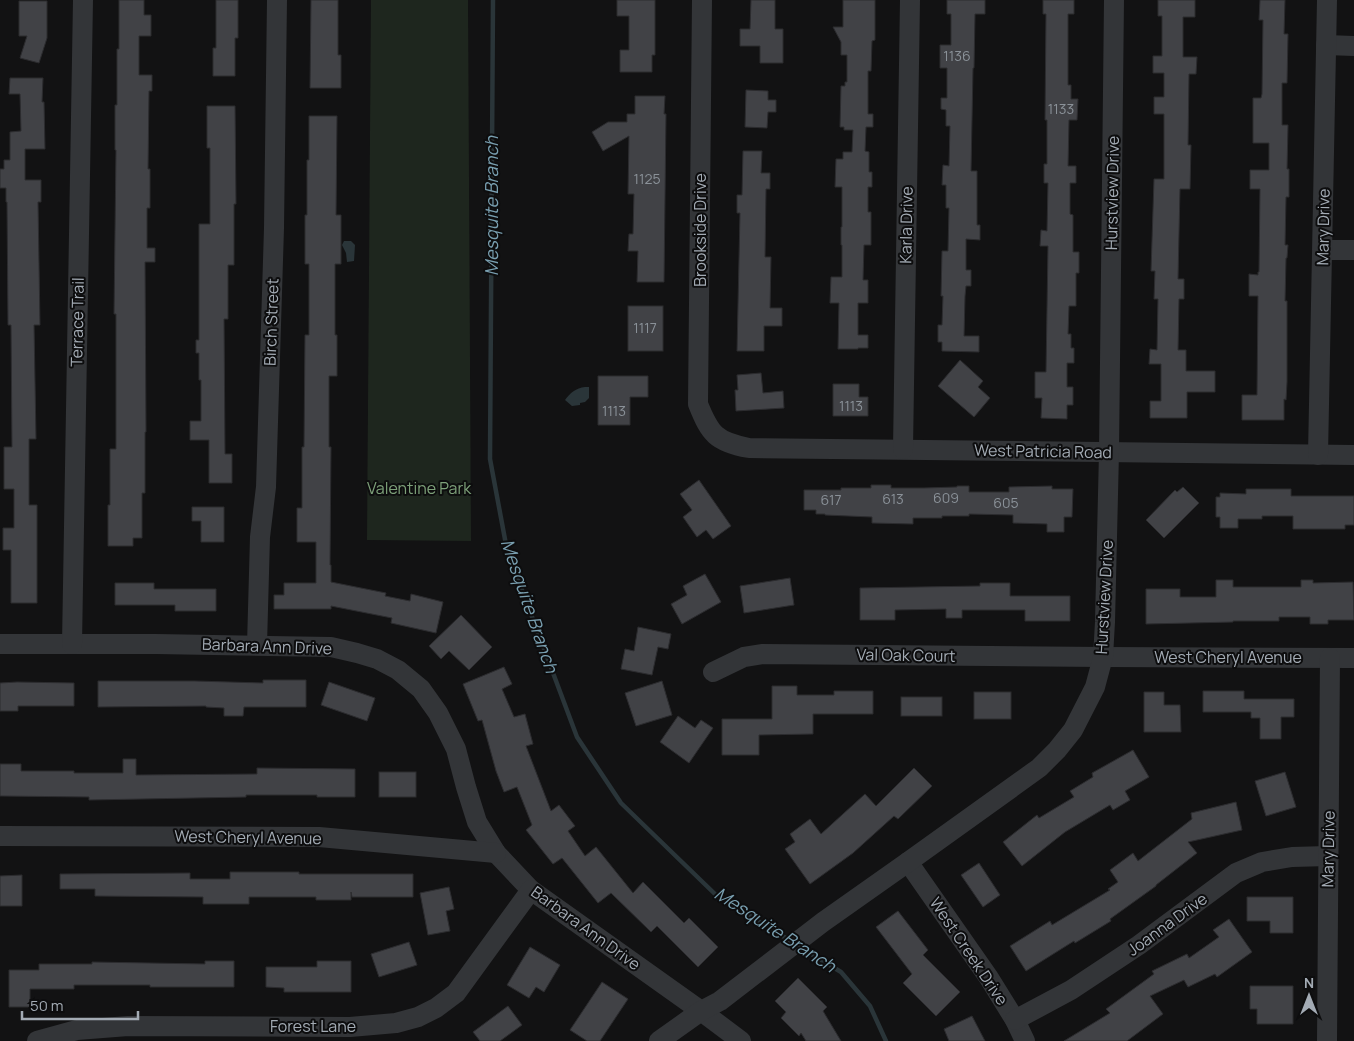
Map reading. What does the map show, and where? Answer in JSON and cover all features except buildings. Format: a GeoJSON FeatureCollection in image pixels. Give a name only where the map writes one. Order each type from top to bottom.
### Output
{"type":"FeatureCollection","features":[{"type":"Feature","properties":{"kind":"street","name":"Terrace Trail"},"geometry":{"type":"LineString","coordinates":[[72,644],[83,0]]}},
{"type":"Feature","properties":{"kind":"street","name":"Birch Street"},"geometry":{"type":"LineString","coordinates":[[257,644],[260,537],[266,477],[274,218],[277,0]]}},
{"type":"Feature","properties":{"kind":"street","name":"Brookside Drive"},"geometry":{"type":"LineString","coordinates":[[702,0],[698,404],[706,423],[718,438],[732,445]]}},
{"type":"Feature","properties":{"kind":"street","name":"Karla Drive"},"geometry":{"type":"LineString","coordinates":[[902,449],[910,0]]}},
{"type":"Feature","properties":{"kind":"street","name":"Hurstview Drive"},"geometry":{"type":"LineString","coordinates":[[659,1041],[701,1011],[720,1001],[807,934],[1039,768],[1073,730],[1095,687],[1103,657],[1105,622],[1109,452],[1114,0]]}},
{"type":"Feature","properties":{"kind":"street","name":"Mary Drive"},"geometry":{"type":"LineString","coordinates":[[1318,455],[1326,0]]}},
{"type":"Feature","properties":{"kind":"street"},"geometry":{"type":"LineString","coordinates":[[1326,45],[1354,46]]}},
{"type":"Feature","properties":{"kind":"street"},"geometry":{"type":"LineString","coordinates":[[1323,250],[1354,250]]}},
{"type":"Feature","properties":{"kind":"street","name":"West Patricia Road"},"geometry":{"type":"LineString","coordinates":[[732,445],[748,448],[1354,455]]}},
{"type":"Feature","properties":{"kind":"street","name":"Barbara Ann Drive"},"geometry":{"type":"LineString","coordinates":[[0,644],[257,644],[331,647],[357,652],[377,659],[398,670],[421,689],[438,714],[456,749],[478,822],[496,853],[531,890],[741,1041]]}},
{"type":"Feature","properties":{"kind":"street","name":"Val Oak Court"},"geometry":{"type":"LineString","coordinates":[[713,672],[744,657],[763,654],[1103,657]]}},
{"type":"Feature","properties":{"kind":"street","name":"West Cheryl Avenue"},"geometry":{"type":"LineString","coordinates":[[1103,657],[1354,658]]}},
{"type":"Feature","properties":{"kind":"street","name":"Mary Drive"},"geometry":{"type":"LineString","coordinates":[[1327,1041],[1330,658]]}},
{"type":"Feature","properties":{"kind":"street","name":"West Cheryl Avenue"},"geometry":{"type":"LineString","coordinates":[[0,836],[319,837],[496,853]]}},
{"type":"Feature","properties":{"kind":"street","name":"Joanna Drive"},"geometry":{"type":"LineString","coordinates":[[1015,1020],[1071,990],[1132,950],[1236,873],[1262,862],[1292,856],[1328,856]]}},
{"type":"Feature","properties":{"kind":"street","name":"West Creek Drive"},"geometry":{"type":"LineString","coordinates":[[908,862],[988,978],[1015,1020],[1025,1041]]}},
{"type":"Feature","properties":{"kind":"street","name":"Forest Lane"},"geometry":{"type":"LineString","coordinates":[[37,1041],[76,1030],[128,1026],[350,1027],[396,1024],[418,1017],[436,1008],[456,993],[531,890]]}},
{"type":"Feature","properties":{"kind":"green space","name":"Valentine Park"},"geometry":{"type":"Polygon","coordinates":[[[371,0],[468,0],[471,541],[367,540],[371,0]]]}},
{"type":"Feature","properties":{"kind":"shaded area"},"geometry":{"type":"Polygon","coordinates":[[[344,241],[351,241],[355,245],[354,261],[347,262],[346,253],[342,245],[344,241]]]}},
{"type":"Feature","properties":{"kind":"shaded area"},"geometry":{"type":"Polygon","coordinates":[[[589,387],[589,398],[585,402],[572,406],[565,400],[574,391],[589,387]]]}},
{"type":"Feature","properties":{"kind":"waterway","name":"Mesquite Branch"},"geometry":{"type":"LineString","coordinates":[[493,0],[490,459],[507,550],[577,737],[621,803],[716,895],[789,940]]}},
{"type":"Feature","properties":{"kind":"waterway","name":"Mesquite Branch"},"geometry":{"type":"LineString","coordinates":[[800,947],[841,972],[870,1006],[886,1041]]}}]}
